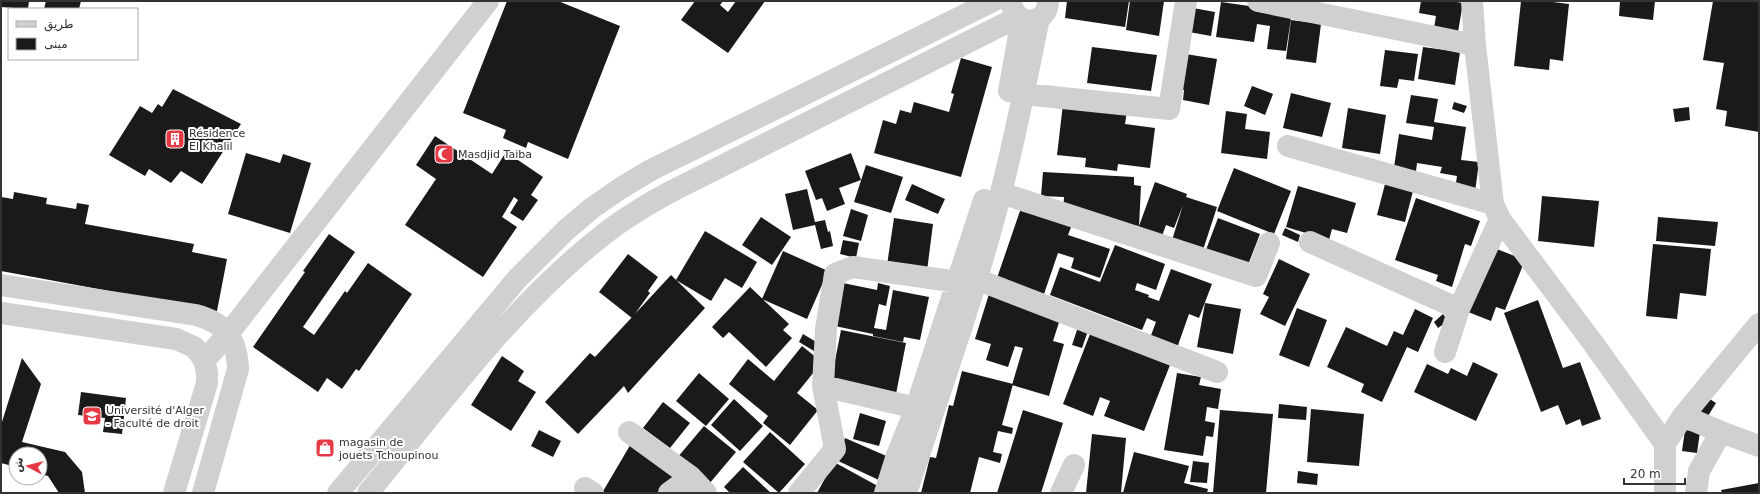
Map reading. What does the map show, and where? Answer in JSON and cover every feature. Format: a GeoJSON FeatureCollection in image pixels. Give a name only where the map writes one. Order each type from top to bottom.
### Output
{"type":"FeatureCollection","features":[{"type":"Feature","properties":{"kind":"street"},"geometry":{"type":"LineString","coordinates":[[204,361],[228,334],[488,1]]}},
{"type":"Feature","properties":{"kind":"street"},"geometry":{"type":"LineString","coordinates":[[338,493],[517,279],[566,230],[592,208],[651,170],[993,1]]}},
{"type":"Feature","properties":{"kind":"street"},"geometry":{"type":"LineString","coordinates":[[1024,94],[1169,110],[1186,1]]}},
{"type":"Feature","properties":{"kind":"street"},"geometry":{"type":"LineString","coordinates":[[1258,1],[1475,45]]}},
{"type":"Feature","properties":{"kind":"street"},"geometry":{"type":"LineString","coordinates":[[1444,352],[1496,212],[1475,45],[1472,1]]}},
{"type":"Feature","properties":{"kind":"street"},"geometry":{"type":"LineString","coordinates":[[885,493],[897,455],[1001,193],[1024,94],[1028,11]]}},
{"type":"Feature","properties":{"kind":"street"},"geometry":{"type":"LineString","coordinates":[[906,493],[967,280],[1028,11]]}},
{"type":"Feature","properties":{"kind":"street"},"geometry":{"type":"LineString","coordinates":[[368,493],[509,322],[570,263],[603,235],[636,211],[672,191],[1028,11]]}},
{"type":"Feature","properties":{"kind":"street"},"geometry":{"type":"LineString","coordinates":[[1288,146],[1496,212],[1593,343],[1665,444]]}},
{"type":"Feature","properties":{"kind":"street"},"geometry":{"type":"LineString","coordinates":[[1001,193],[1256,276],[1269,243]]}},
{"type":"Feature","properties":{"kind":"street"},"geometry":{"type":"LineString","coordinates":[[1310,242],[1459,309]]}},
{"type":"Feature","properties":{"kind":"street"},"geometry":{"type":"LineString","coordinates":[[799,493],[835,448],[824,386],[826,329],[835,274],[854,267],[967,280],[1217,372]]}},
{"type":"Feature","properties":{"kind":"street"},"geometry":{"type":"LineString","coordinates":[[1,285],[196,315],[214,321],[228,334],[238,356],[238,369],[203,493]]}},
{"type":"Feature","properties":{"kind":"street"},"geometry":{"type":"LineString","coordinates":[[1,312],[176,339],[194,347],[204,361],[208,373],[207,382],[174,493]]}},
{"type":"Feature","properties":{"kind":"street"},"geometry":{"type":"LineString","coordinates":[[1665,493],[1665,444],[1683,416],[1759,324]]}},
{"type":"Feature","properties":{"kind":"street"},"geometry":{"type":"LineString","coordinates":[[824,386],[916,408]]}},
{"type":"Feature","properties":{"kind":"street"},"geometry":{"type":"LineString","coordinates":[[1683,416],[1759,446]]}},
{"type":"Feature","properties":{"kind":"street"},"geometry":{"type":"LineString","coordinates":[[629,432],[691,477],[706,493]]}},
{"type":"Feature","properties":{"kind":"street"},"geometry":{"type":"LineString","coordinates":[[1696,493],[1699,471],[1721,432]]}},
{"type":"Feature","properties":{"kind":"street"},"geometry":{"type":"LineString","coordinates":[[1061,493],[1074,465]]}},
{"type":"Feature","properties":{"kind":"street"},"geometry":{"type":"LineString","coordinates":[[669,493],[691,477]]}},
{"type":"Feature","properties":{"kind":"building"},"geometry":{"type":"Polygon","coordinates":[[[1,1],[29,1],[28,8],[1,7],[1,1]]]}},
{"type":"Feature","properties":{"kind":"building"},"geometry":{"type":"Polygon","coordinates":[[[46,1],[81,1],[79,8],[44,8],[46,1]]]}},
{"type":"Feature","properties":{"kind":"building"},"geometry":{"type":"Polygon","coordinates":[[[507,1],[558,1],[620,26],[568,159],[528,142],[526,148],[503,138],[506,130],[463,113],[507,1]]]}},
{"type":"Feature","properties":{"kind":"building"},"geometry":{"type":"Polygon","coordinates":[[[695,1],[723,1],[720,5],[728,12],[736,1],[765,1],[728,53],[681,20],[695,1]]]}},
{"type":"Feature","properties":{"kind":"building"},"geometry":{"type":"Polygon","coordinates":[[[1067,1],[1129,1],[1125,27],[1065,18],[1067,1]]]}},
{"type":"Feature","properties":{"kind":"building"},"geometry":{"type":"Polygon","coordinates":[[[1130,1],[1164,1],[1159,36],[1126,30],[1130,1]]]}},
{"type":"Feature","properties":{"kind":"building"},"geometry":{"type":"Polygon","coordinates":[[[1421,1],[1450,1],[1463,3],[1458,32],[1434,28],[1436,16],[1419,13],[1421,1]]]}},
{"type":"Feature","properties":{"kind":"building"},"geometry":{"type":"Polygon","coordinates":[[[1521,1],[1545,1],[1569,4],[1563,61],[1550,59],[1549,70],[1514,66],[1521,1]]]}},
{"type":"Feature","properties":{"kind":"building"},"geometry":{"type":"Polygon","coordinates":[[[1620,1],[1655,1],[1653,20],[1619,16],[1620,1]]]}},
{"type":"Feature","properties":{"kind":"building"},"geometry":{"type":"Polygon","coordinates":[[[1713,1],[1759,1],[1759,132],[1725,126],[1727,111],[1716,109],[1724,63],[1703,60],[1713,1]]]}},
{"type":"Feature","properties":{"kind":"building"},"geometry":{"type":"Polygon","coordinates":[[[1221,2],[1292,12],[1286,51],[1267,49],[1270,26],[1257,24],[1254,42],[1216,37],[1221,2]]]}},
{"type":"Feature","properties":{"kind":"building"},"geometry":{"type":"Polygon","coordinates":[[[1193,8],[1215,12],[1211,36],[1189,32],[1193,8]]]}},
{"type":"Feature","properties":{"kind":"building"},"geometry":{"type":"Polygon","coordinates":[[[1291,20],[1321,24],[1316,63],[1286,59],[1291,20]]]}},
{"type":"Feature","properties":{"kind":"building"},"geometry":{"type":"Polygon","coordinates":[[[1092,47],[1157,55],[1151,91],[1087,83],[1092,47]]]}},
{"type":"Feature","properties":{"kind":"building"},"geometry":{"type":"Polygon","coordinates":[[[1423,47],[1460,52],[1455,85],[1418,79],[1423,47]]]}},
{"type":"Feature","properties":{"kind":"building"},"geometry":{"type":"Polygon","coordinates":[[[1385,50],[1418,54],[1414,81],[1399,79],[1397,88],[1380,86],[1385,50]]]}},
{"type":"Feature","properties":{"kind":"building"},"geometry":{"type":"Polygon","coordinates":[[[1179,53],[1217,59],[1209,105],[1183,100],[1184,90],[1173,89],[1179,53]]]}},
{"type":"Feature","properties":{"kind":"building"},"geometry":{"type":"Polygon","coordinates":[[[961,58],[992,67],[961,177],[874,153],[883,120],[896,124],[900,110],[911,113],[914,102],[949,112],[954,94],[951,93],[961,58]]]}},
{"type":"Feature","properties":{"kind":"building"},"geometry":{"type":"Polygon","coordinates":[[[1252,86],[1273,94],[1265,115],[1244,106],[1252,86]]]}},
{"type":"Feature","properties":{"kind":"building","name":"Résidence El Khalil"},"geometry":{"type":"Polygon","coordinates":[[[173,89],[241,124],[202,184],[181,171],[171,183],[149,169],[145,176],[109,155],[140,106],[152,113],[158,104],[162,107],[173,89]]]}},
{"type":"Feature","properties":{"kind":"building"},"geometry":{"type":"Polygon","coordinates":[[[1291,93],[1331,103],[1322,137],[1283,128],[1291,93]]]}},
{"type":"Feature","properties":{"kind":"building"},"geometry":{"type":"Polygon","coordinates":[[[1411,95],[1438,99],[1434,122],[1466,127],[1461,160],[1479,162],[1475,192],[1455,189],[1457,176],[1440,173],[1442,167],[1417,163],[1416,171],[1394,167],[1399,134],[1432,140],[1434,127],[1406,123],[1411,95]]]}},
{"type":"Feature","properties":{"kind":"building"},"geometry":{"type":"Polygon","coordinates":[[[1454,102],[1467,106],[1464,113],[1452,109],[1454,102]]]}},
{"type":"Feature","properties":{"kind":"building"},"geometry":{"type":"Polygon","coordinates":[[[1063,104],[1127,111],[1125,124],[1155,128],[1150,168],[1118,164],[1117,171],[1085,167],[1086,158],[1057,155],[1063,104]]]}},
{"type":"Feature","properties":{"kind":"building"},"geometry":{"type":"Polygon","coordinates":[[[1689,107],[1690,120],[1675,122],[1673,109],[1689,107]]]}},
{"type":"Feature","properties":{"kind":"building"},"geometry":{"type":"Polygon","coordinates":[[[1348,108],[1386,115],[1380,154],[1342,148],[1348,108]]]}},
{"type":"Feature","properties":{"kind":"building"},"geometry":{"type":"Polygon","coordinates":[[[1226,111],[1247,114],[1245,129],[1270,132],[1267,159],[1221,153],[1226,111]]]}},
{"type":"Feature","properties":{"kind":"building"},"geometry":{"type":"Polygon","coordinates":[[[435,136],[492,174],[506,152],[543,177],[531,195],[538,200],[523,221],[510,213],[518,200],[514,197],[502,217],[517,227],[483,277],[405,225],[436,179],[416,165],[435,136]]]}},
{"type":"Feature","properties":{"kind":"building"},"geometry":{"type":"Polygon","coordinates":[[[246,153],[280,163],[283,154],[311,163],[290,233],[228,214],[246,153]]]}},
{"type":"Feature","properties":{"kind":"building"},"geometry":{"type":"Polygon","coordinates":[[[851,153],[861,180],[839,188],[845,204],[827,211],[822,198],[816,200],[805,171],[851,153]]]}},
{"type":"Feature","properties":{"kind":"building"},"geometry":{"type":"Polygon","coordinates":[[[866,165],[903,177],[891,213],[854,202],[866,165]]]}},
{"type":"Feature","properties":{"kind":"building"},"geometry":{"type":"Polygon","coordinates":[[[1234,168],[1291,191],[1274,234],[1217,211],[1234,168]]]}},
{"type":"Feature","properties":{"kind":"building"},"geometry":{"type":"Polygon","coordinates":[[[1043,172],[1134,177],[1134,185],[1141,186],[1139,226],[1101,223],[1063,212],[1064,197],[1041,196],[1043,172]]]}},
{"type":"Feature","properties":{"kind":"building"},"geometry":{"type":"Polygon","coordinates":[[[1155,182],[1187,194],[1186,197],[1217,207],[1203,250],[1172,240],[1183,205],[1174,228],[1166,225],[1162,236],[1139,226],[1155,182]]]}},
{"type":"Feature","properties":{"kind":"building"},"geometry":{"type":"Polygon","coordinates":[[[912,184],[945,199],[938,214],[905,200],[912,184]]]}},
{"type":"Feature","properties":{"kind":"building"},"geometry":{"type":"Polygon","coordinates":[[[1385,184],[1413,191],[1405,222],[1377,215],[1385,184]]]}},
{"type":"Feature","properties":{"kind":"building"},"geometry":{"type":"Polygon","coordinates":[[[1298,186],[1356,203],[1347,233],[1332,229],[1329,240],[1286,227],[1298,186]]]}},
{"type":"Feature","properties":{"kind":"building"},"geometry":{"type":"Polygon","coordinates":[[[807,189],[815,222],[825,220],[828,232],[830,231],[833,246],[821,249],[815,225],[793,230],[785,194],[807,189]]]}},
{"type":"Feature","properties":{"kind":"building"},"geometry":{"type":"Polygon","coordinates":[[[14,192],[47,198],[46,204],[76,209],[77,203],[89,205],[85,224],[194,244],[192,252],[227,259],[217,311],[1,271],[1,197],[13,199],[14,192]]]}},
{"type":"Feature","properties":{"kind":"building"},"geometry":{"type":"Polygon","coordinates":[[[1542,196],[1599,201],[1594,247],[1538,241],[1542,196]]]}},
{"type":"Feature","properties":{"kind":"building"},"geometry":{"type":"Polygon","coordinates":[[[1416,198],[1480,221],[1471,246],[1465,244],[1452,287],[1436,281],[1438,275],[1395,260],[1416,198]]]}},
{"type":"Feature","properties":{"kind":"building"},"geometry":{"type":"Polygon","coordinates":[[[1022,205],[1073,222],[1068,235],[1110,249],[1100,278],[1071,268],[1074,258],[1058,253],[1044,294],[997,278],[1022,205]]]}},
{"type":"Feature","properties":{"kind":"building"},"geometry":{"type":"Polygon","coordinates":[[[851,209],[868,215],[861,241],[843,236],[851,209]]]}},
{"type":"Feature","properties":{"kind":"building"},"geometry":{"type":"Polygon","coordinates":[[[761,217],[791,237],[772,265],[742,245],[761,217]]]}},
{"type":"Feature","properties":{"kind":"building"},"geometry":{"type":"Polygon","coordinates":[[[1658,217],[1718,222],[1715,246],[1656,241],[1658,217]]]}},
{"type":"Feature","properties":{"kind":"building"},"geometry":{"type":"Polygon","coordinates":[[[894,218],[933,224],[927,271],[887,265],[894,218]]]}},
{"type":"Feature","properties":{"kind":"building"},"geometry":{"type":"Polygon","coordinates":[[[1218,218],[1260,234],[1246,270],[1204,255],[1218,218]]]}},
{"type":"Feature","properties":{"kind":"building"},"geometry":{"type":"Polygon","coordinates":[[[1285,228],[1300,235],[1298,242],[1282,235],[1285,228]]]}},
{"type":"Feature","properties":{"kind":"building"},"geometry":{"type":"Polygon","coordinates":[[[705,231],[757,262],[742,288],[725,278],[711,301],[676,280],[705,231]]]}},
{"type":"Feature","properties":{"kind":"building"},"geometry":{"type":"Polygon","coordinates":[[[329,234],[355,252],[303,327],[314,335],[345,291],[347,293],[368,263],[412,294],[359,371],[356,369],[342,389],[327,378],[318,392],[253,347],[305,272],[303,271],[329,234]]]}},
{"type":"Feature","properties":{"kind":"building"},"geometry":{"type":"Polygon","coordinates":[[[843,240],[859,243],[856,258],[840,254],[843,240]]]}},
{"type":"Feature","properties":{"kind":"building"},"geometry":{"type":"Polygon","coordinates":[[[1653,244],[1711,249],[1706,296],[1680,293],[1677,319],[1646,316],[1653,244]]]}},
{"type":"Feature","properties":{"kind":"building"},"geometry":{"type":"Polygon","coordinates":[[[1115,245],[1165,264],[1156,290],[1137,283],[1135,290],[1149,295],[1148,297],[1159,301],[1171,269],[1212,284],[1199,318],[1189,314],[1177,348],[1150,338],[1156,322],[1147,318],[1142,330],[1050,295],[1060,267],[1100,282],[1115,245]]]}},
{"type":"Feature","properties":{"kind":"building"},"geometry":{"type":"Polygon","coordinates":[[[1489,246],[1525,260],[1505,310],[1496,307],[1491,321],[1463,310],[1489,246]]]}},
{"type":"Feature","properties":{"kind":"building"},"geometry":{"type":"Polygon","coordinates":[[[783,251],[828,271],[807,319],[762,299],[783,251]]]}},
{"type":"Feature","properties":{"kind":"building"},"geometry":{"type":"Polygon","coordinates":[[[628,254],[658,277],[648,291],[650,293],[632,318],[599,292],[628,254]]]}},
{"type":"Feature","properties":{"kind":"building"},"geometry":{"type":"Polygon","coordinates":[[[1279,259],[1310,274],[1285,326],[1260,314],[1269,297],[1263,294],[1279,259]]]}},
{"type":"Feature","properties":{"kind":"building"},"geometry":{"type":"Polygon","coordinates":[[[671,275],[705,308],[628,393],[624,386],[578,434],[545,402],[590,353],[595,357],[671,275]]]}},
{"type":"Feature","properties":{"kind":"building"},"geometry":{"type":"Polygon","coordinates":[[[838,282],[877,290],[878,283],[890,286],[886,306],[879,304],[874,328],[886,330],[893,290],[929,297],[920,340],[904,337],[903,342],[830,325],[838,282]]]}},
{"type":"Feature","properties":{"kind":"building"},"geometry":{"type":"Polygon","coordinates":[[[750,287],[789,324],[783,330],[792,338],[766,367],[729,332],[723,338],[712,327],[750,287]]]}},
{"type":"Feature","properties":{"kind":"building"},"geometry":{"type":"Polygon","coordinates":[[[989,294],[1061,316],[1053,341],[1064,344],[1049,396],[1012,385],[1023,348],[1015,346],[1008,367],[986,360],[991,344],[975,339],[989,294]]]}},
{"type":"Feature","properties":{"kind":"building"},"geometry":{"type":"Polygon","coordinates":[[[1538,300],[1563,368],[1580,362],[1601,419],[1582,426],[1580,419],[1566,425],[1558,405],[1541,412],[1504,313],[1538,300]]]}},
{"type":"Feature","properties":{"kind":"building"},"geometry":{"type":"Polygon","coordinates":[[[1205,303],[1241,309],[1233,354],[1197,347],[1205,303]]]}},
{"type":"Feature","properties":{"kind":"building"},"geometry":{"type":"Polygon","coordinates":[[[1297,308],[1327,320],[1309,367],[1279,355],[1297,308]]]}},
{"type":"Feature","properties":{"kind":"building"},"geometry":{"type":"Polygon","coordinates":[[[1415,309],[1433,318],[1418,352],[1407,347],[1382,402],[1361,392],[1364,384],[1327,367],[1346,327],[1387,346],[1394,331],[1403,335],[1415,309]]]}},
{"type":"Feature","properties":{"kind":"building"},"geometry":{"type":"Polygon","coordinates":[[[1443,314],[1448,321],[1438,328],[1434,322],[1443,314]]]}},
{"type":"Feature","properties":{"kind":"building"},"geometry":{"type":"Polygon","coordinates":[[[1079,324],[1089,328],[1082,348],[1072,345],[1079,324]]]}},
{"type":"Feature","properties":{"kind":"building"},"geometry":{"type":"Polygon","coordinates":[[[841,330],[906,343],[896,394],[831,381],[841,330]]]}},
{"type":"Feature","properties":{"kind":"building"},"geometry":{"type":"Polygon","coordinates":[[[803,334],[818,343],[814,351],[799,342],[803,334]]]}},
{"type":"Feature","properties":{"kind":"building"},"geometry":{"type":"Polygon","coordinates":[[[1090,334],[1170,365],[1144,431],[1104,416],[1110,401],[1100,397],[1093,416],[1063,404],[1090,334]]]}},
{"type":"Feature","properties":{"kind":"building"},"geometry":{"type":"Polygon","coordinates":[[[802,346],[822,362],[797,393],[818,410],[790,445],[763,423],[768,416],[729,384],[748,359],[774,381],[802,346]]]}},
{"type":"Feature","properties":{"kind":"building"},"geometry":{"type":"Polygon","coordinates":[[[502,356],[524,371],[518,381],[536,392],[511,431],[471,405],[502,356]]]}},
{"type":"Feature","properties":{"kind":"building"},"geometry":{"type":"Polygon","coordinates":[[[22,358],[41,384],[22,442],[39,446],[8,446],[8,465],[1,463],[1,425],[22,358]]]}},
{"type":"Feature","properties":{"kind":"building"},"geometry":{"type":"Polygon","coordinates":[[[1473,362],[1498,374],[1476,421],[1414,392],[1427,364],[1448,374],[1451,368],[1467,376],[1473,362]]]}},
{"type":"Feature","properties":{"kind":"building"},"geometry":{"type":"Polygon","coordinates":[[[962,371],[1013,384],[1002,425],[1013,428],[1012,434],[998,431],[993,452],[1002,454],[1000,463],[979,457],[970,493],[921,493],[930,457],[936,458],[949,405],[953,406],[962,371]]]}},
{"type":"Feature","properties":{"kind":"building"},"geometry":{"type":"Polygon","coordinates":[[[699,373],[729,399],[706,426],[676,401],[699,373]]]}},
{"type":"Feature","properties":{"kind":"building"},"geometry":{"type":"Polygon","coordinates":[[[1177,373],[1201,377],[1199,385],[1221,389],[1218,409],[1207,407],[1205,421],[1215,423],[1213,437],[1206,436],[1203,456],[1164,450],[1177,373]]]}},
{"type":"Feature","properties":{"kind":"building"},"geometry":{"type":"Polygon","coordinates":[[[81,392],[126,398],[122,434],[103,432],[105,418],[78,415],[81,392]]]}},
{"type":"Feature","properties":{"kind":"building"},"geometry":{"type":"Polygon","coordinates":[[[1705,396],[1716,403],[1708,416],[1697,409],[1705,396]]]}},
{"type":"Feature","properties":{"kind":"building"},"geometry":{"type":"Polygon","coordinates":[[[734,399],[763,426],[740,451],[711,425],[734,399]]]}},
{"type":"Feature","properties":{"kind":"building"},"geometry":{"type":"Polygon","coordinates":[[[663,402],[690,423],[670,448],[643,428],[663,402]]]}},
{"type":"Feature","properties":{"kind":"building"},"geometry":{"type":"Polygon","coordinates":[[[1279,404],[1307,407],[1306,420],[1278,418],[1279,404]]]}},
{"type":"Feature","properties":{"kind":"building"},"geometry":{"type":"Polygon","coordinates":[[[1311,409],[1364,414],[1359,466],[1307,462],[1311,409]]]}},
{"type":"Feature","properties":{"kind":"building"},"geometry":{"type":"Polygon","coordinates":[[[1023,410],[1063,423],[1041,493],[997,493],[1023,410]]]}},
{"type":"Feature","properties":{"kind":"building"},"geometry":{"type":"Polygon","coordinates":[[[1220,410],[1273,414],[1266,493],[1213,493],[1220,410]]]}},
{"type":"Feature","properties":{"kind":"building"},"geometry":{"type":"Polygon","coordinates":[[[860,413],[886,421],[879,446],[853,439],[860,413]]]}},
{"type":"Feature","properties":{"kind":"building"},"geometry":{"type":"Polygon","coordinates":[[[704,426],[736,452],[709,484],[677,458],[704,426]]]}},
{"type":"Feature","properties":{"kind":"building"},"geometry":{"type":"Polygon","coordinates":[[[539,430],[561,441],[553,457],[531,446],[539,430]]]}},
{"type":"Feature","properties":{"kind":"building"},"geometry":{"type":"Polygon","coordinates":[[[1685,430],[1700,432],[1697,453],[1682,451],[1685,430]]]}},
{"type":"Feature","properties":{"kind":"building"},"geometry":{"type":"Polygon","coordinates":[[[770,432],[805,464],[779,493],[743,462],[770,432]]]}},
{"type":"Feature","properties":{"kind":"building"},"geometry":{"type":"Polygon","coordinates":[[[1092,434],[1126,438],[1121,493],[1086,493],[1092,434]]]}},
{"type":"Feature","properties":{"kind":"building"},"geometry":{"type":"Polygon","coordinates":[[[845,438],[891,458],[881,481],[836,460],[845,438]]]}},
{"type":"Feature","properties":{"kind":"building"},"geometry":{"type":"Polygon","coordinates":[[[632,442],[675,474],[659,493],[602,493],[632,442]]]}},
{"type":"Feature","properties":{"kind":"building"},"geometry":{"type":"Polygon","coordinates":[[[48,448],[65,452],[82,472],[85,493],[59,493],[48,476],[48,448]]]}},
{"type":"Feature","properties":{"kind":"building"},"geometry":{"type":"Polygon","coordinates":[[[1134,452],[1189,466],[1184,483],[1208,489],[1207,493],[1123,493],[1134,452]]]}},
{"type":"Feature","properties":{"kind":"building"},"geometry":{"type":"Polygon","coordinates":[[[1193,461],[1209,463],[1207,483],[1190,482],[1193,461]]]}},
{"type":"Feature","properties":{"kind":"building"},"geometry":{"type":"Polygon","coordinates":[[[834,462],[885,490],[883,493],[817,493],[834,462]]]}},
{"type":"Feature","properties":{"kind":"building"},"geometry":{"type":"Polygon","coordinates":[[[743,467],[771,493],[730,493],[724,487],[743,467]]]}},
{"type":"Feature","properties":{"kind":"building"},"geometry":{"type":"Polygon","coordinates":[[[1298,471],[1318,474],[1317,485],[1297,483],[1298,471]]]}},
{"type":"Feature","properties":{"kind":"building"},"geometry":{"type":"Polygon","coordinates":[[[1759,483],[1759,493],[1722,493],[1721,490],[1759,483]]]}},
{"type":"Feature","properties":{"kind":"place","name":"Résidence El Khalil"},"geometry":{"type":"Point","coordinates":[175,139]}},
{"type":"Feature","properties":{"kind":"place","name":"Masdjid Taiba"},"geometry":{"type":"Point","coordinates":[444,154]}},
{"type":"Feature","properties":{"kind":"place","name":"Université d'Alger - Faculté de droit"},"geometry":{"type":"Point","coordinates":[92,416]}},
{"type":"Feature","properties":{"kind":"place","name":"magasin de jouets Tchoupinou"},"geometry":{"type":"Point","coordinates":[325,448]}}]}
